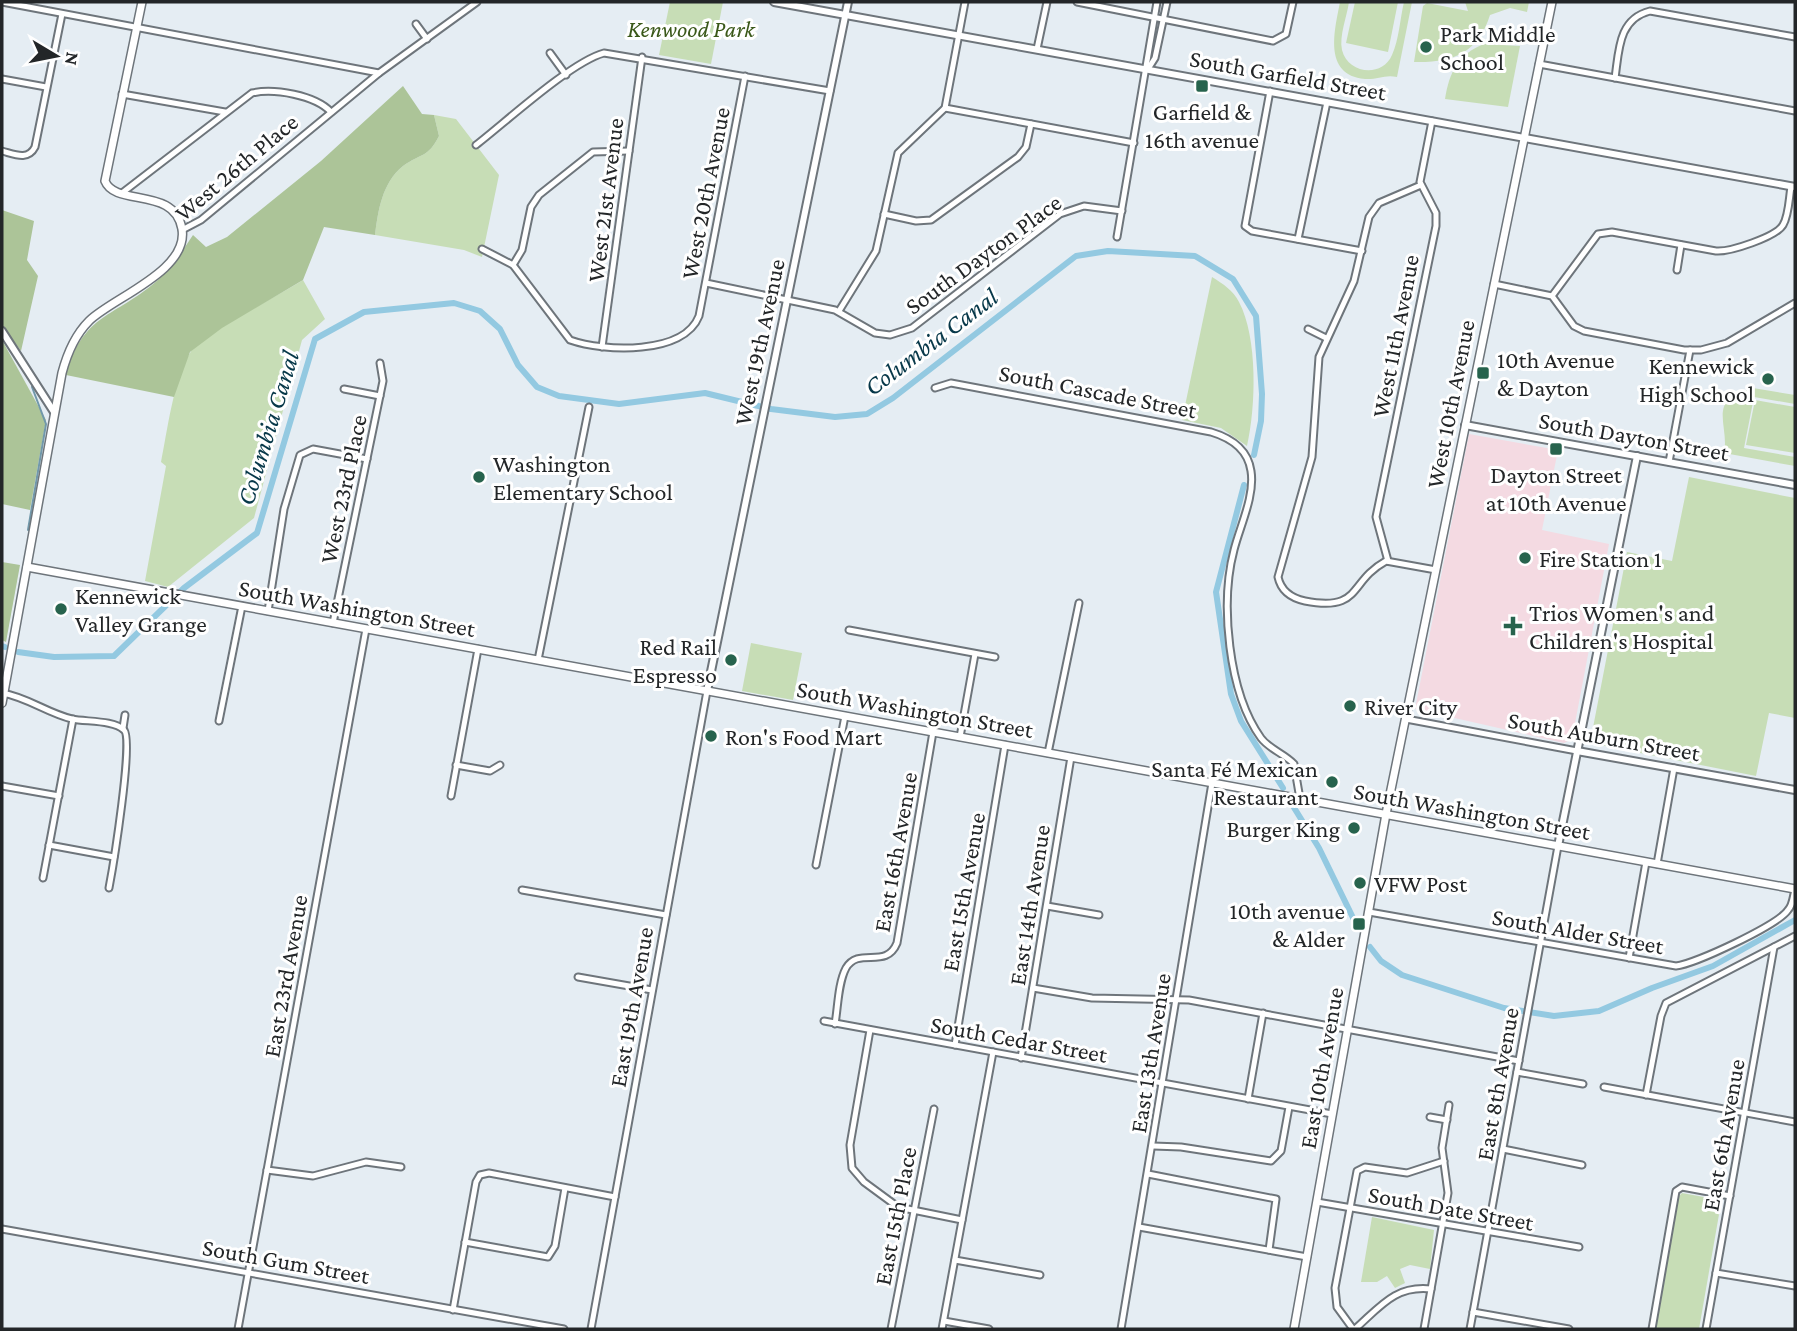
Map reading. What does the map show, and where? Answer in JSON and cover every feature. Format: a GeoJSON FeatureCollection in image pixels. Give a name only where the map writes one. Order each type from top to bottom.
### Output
{"type":"FeatureCollection","features":[{"type":"Feature","properties":{"kind":"main road"},"geometry":{"type":"LineString","coordinates":[[142,2],[106,173],[108,187],[163,204],[177,218],[182,230]]}},
{"type":"Feature","properties":{"kind":"main road","name":"West 10th Avenue"},"geometry":{"type":"LineString","coordinates":[[1386,814],[1552,2]]}},
{"type":"Feature","properties":{"kind":"main road","name":"West 26th Place"},"geometry":{"type":"LineString","coordinates":[[54,412],[64,363],[80,331],[102,310],[158,273],[178,249],[182,230]]}},
{"type":"Feature","properties":{"kind":"main road"},"geometry":{"type":"LineString","coordinates":[[2,703],[54,412]]}},
{"type":"Feature","properties":{"kind":"main road","name":"South Washington Street"},"geometry":{"type":"LineString","coordinates":[[27,567],[1795,889]]}},
{"type":"Feature","properties":{"kind":"main road","name":"East 10th Avenue"},"geometry":{"type":"LineString","coordinates":[[1294,1329],[1386,814]]}},
{"type":"Feature","properties":{"kind":"street"},"geometry":{"type":"LineString","coordinates":[[2,2],[379,74]]}},
{"type":"Feature","properties":{"kind":"street","name":"West 26th Place"},"geometry":{"type":"LineString","coordinates":[[182,230],[201,220],[379,74],[477,2]]}},
{"type":"Feature","properties":{"kind":"street","name":"South Garfield Street"},"geometry":{"type":"LineString","coordinates":[[774,2],[1793,187]]}},
{"type":"Feature","properties":{"kind":"street","name":"West 19th Avenue"},"geometry":{"type":"LineString","coordinates":[[707,691],[848,2]]}},
{"type":"Feature","properties":{"kind":"street"},"geometry":{"type":"LineString","coordinates":[[839,312],[872,260],[898,153],[945,108],[965,2]]}},
{"type":"Feature","properties":{"kind":"street"},"geometry":{"type":"LineString","coordinates":[[1037,49],[1046,2]]}},
{"type":"Feature","properties":{"kind":"street"},"geometry":{"type":"LineString","coordinates":[[1077,2],[1273,41],[1281,39],[1287,31],[1293,2]]}},
{"type":"Feature","properties":{"kind":"street"},"geometry":{"type":"LineString","coordinates":[[1117,237],[1148,69],[1146,57],[1157,2]]}},
{"type":"Feature","properties":{"kind":"street"},"geometry":{"type":"LineString","coordinates":[[1148,69],[1155,58],[1167,2]]}},
{"type":"Feature","properties":{"kind":"street"},"geometry":{"type":"LineString","coordinates":[[1615,78],[1624,29],[1633,19],[1650,11],[1795,37]]}},
{"type":"Feature","properties":{"kind":"street"},"geometry":{"type":"LineString","coordinates":[[2,151],[29,154],[35,147],[62,14]]}},
{"type":"Feature","properties":{"kind":"street"},"geometry":{"type":"LineString","coordinates":[[416,24],[427,39]]}},
{"type":"Feature","properties":{"kind":"street"},"geometry":{"type":"LineString","coordinates":[[550,52],[566,75]]}},
{"type":"Feature","properties":{"kind":"street"},"geometry":{"type":"LineString","coordinates":[[476,145],[566,75],[589,59],[604,53],[642,57],[830,91]]}},
{"type":"Feature","properties":{"kind":"street","name":"West 21st Avenue"},"geometry":{"type":"LineString","coordinates":[[602,347],[642,57]]}},
{"type":"Feature","properties":{"kind":"street"},"geometry":{"type":"LineString","coordinates":[[1539,64],[1795,111]]}},
{"type":"Feature","properties":{"kind":"street","name":"West 20th Avenue"},"geometry":{"type":"LineString","coordinates":[[602,347],[621,349],[672,341],[687,335],[699,316],[745,76]]}},
{"type":"Feature","properties":{"kind":"street"},"geometry":{"type":"LineString","coordinates":[[2,79],[46,87]]}},
{"type":"Feature","properties":{"kind":"street"},"geometry":{"type":"LineString","coordinates":[[1270,91],[1245,226],[1252,231],[1362,251]]}},
{"type":"Feature","properties":{"kind":"street"},"geometry":{"type":"LineString","coordinates":[[122,193],[225,112],[257,92],[310,99],[331,112]]}},
{"type":"Feature","properties":{"kind":"street"},"geometry":{"type":"LineString","coordinates":[[122,94],[225,112]]}},
{"type":"Feature","properties":{"kind":"street"},"geometry":{"type":"LineString","coordinates":[[1298,239],[1327,102]]}},
{"type":"Feature","properties":{"kind":"street"},"geometry":{"type":"LineString","coordinates":[[945,108],[1135,144]]}},
{"type":"Feature","properties":{"kind":"street"},"geometry":{"type":"LineString","coordinates":[[1432,121],[1421,185],[1376,206],[1368,217],[1354,281],[1326,338],[1316,375],[1314,448],[1279,566],[1282,587],[1300,600],[1336,604],[1350,596],[1388,561],[1436,570]]}},
{"type":"Feature","properties":{"kind":"street"},"geometry":{"type":"LineString","coordinates":[[884,214],[921,222],[937,217],[1018,157],[1026,147],[1031,124]]}},
{"type":"Feature","properties":{"kind":"street"},"geometry":{"type":"LineString","coordinates":[[513,265],[522,250],[531,207],[539,194],[593,152],[629,151]]}},
{"type":"Feature","properties":{"kind":"street","name":"West 11th Avenue"},"geometry":{"type":"LineString","coordinates":[[1388,561],[1376,517],[1436,221],[1434,208],[1421,185]]}},
{"type":"Feature","properties":{"kind":"street"},"geometry":{"type":"LineString","coordinates":[[1552,296],[1598,234],[1612,232],[1723,251],[1773,234],[1784,224],[1793,187]]}},
{"type":"Feature","properties":{"kind":"street","name":"South Dayton Place"},"geometry":{"type":"LineString","coordinates":[[706,284],[839,312],[875,333],[890,335],[904,332],[1060,214],[1084,206],[1122,211]]}},
{"type":"Feature","properties":{"kind":"street"},"geometry":{"type":"LineString","coordinates":[[1677,270],[1681,245]]}},
{"type":"Feature","properties":{"kind":"street"},"geometry":{"type":"LineString","coordinates":[[482,249],[513,265],[565,336],[602,347]]}},
{"type":"Feature","properties":{"kind":"street"},"geometry":{"type":"LineString","coordinates":[[1494,284],[1552,296],[1574,326],[1584,331],[1690,350],[1727,343],[1795,303]]}},
{"type":"Feature","properties":{"kind":"street"},"geometry":{"type":"LineString","coordinates":[[1308,329],[1326,338]]}},
{"type":"Feature","properties":{"kind":"street"},"geometry":{"type":"LineString","coordinates":[[2,331],[54,412]]}},
{"type":"Feature","properties":{"kind":"street"},"geometry":{"type":"LineString","coordinates":[[1669,462],[1690,350]]}},
{"type":"Feature","properties":{"kind":"street","name":"West 23rd Place"},"geometry":{"type":"LineString","coordinates":[[333,623],[384,374],[380,363]]}},
{"type":"Feature","properties":{"kind":"street","name":"South Cascade Street"},"geometry":{"type":"LineString","coordinates":[[935,388],[951,383],[1212,432],[1229,439],[1246,457],[1251,471],[1251,487],[1228,573],[1226,606],[1229,631],[1247,711],[1265,743],[1294,764],[1300,799]]}},
{"type":"Feature","properties":{"kind":"street"},"geometry":{"type":"LineString","coordinates":[[344,389],[380,396]]}},
{"type":"Feature","properties":{"kind":"street"},"geometry":{"type":"LineString","coordinates":[[538,660],[589,407]]}},
{"type":"Feature","properties":{"kind":"street","name":"South Dayton Street"},"geometry":{"type":"LineString","coordinates":[[1465,425],[1795,485]]}},
{"type":"Feature","properties":{"kind":"street"},"geometry":{"type":"LineString","coordinates":[[268,611],[284,509],[296,465],[304,451],[313,449],[367,459]]}},
{"type":"Feature","properties":{"kind":"street"},"geometry":{"type":"LineString","coordinates":[[1558,846],[1637,456]]}},
{"type":"Feature","properties":{"kind":"street"},"geometry":{"type":"LineString","coordinates":[[1048,753],[1079,603]]}},
{"type":"Feature","properties":{"kind":"street"},"geometry":{"type":"LineString","coordinates":[[219,721],[242,606]]}},
{"type":"Feature","properties":{"kind":"street","name":"East 23rd Avenue"},"geometry":{"type":"LineString","coordinates":[[238,1329],[366,629]]}},
{"type":"Feature","properties":{"kind":"street"},"geometry":{"type":"LineString","coordinates":[[849,630],[995,657]]}},
{"type":"Feature","properties":{"kind":"street"},"geometry":{"type":"LineString","coordinates":[[450,796],[478,649]]}},
{"type":"Feature","properties":{"kind":"street"},"geometry":{"type":"LineString","coordinates":[[960,737],[975,654]]}},
{"type":"Feature","properties":{"kind":"street","name":"East 19th Avenue"},"geometry":{"type":"LineString","coordinates":[[591,1329],[707,691]]}},
{"type":"Feature","properties":{"kind":"street"},"geometry":{"type":"LineString","coordinates":[[3,693],[73,719],[124,730]]}},
{"type":"Feature","properties":{"kind":"street"},"geometry":{"type":"LineString","coordinates":[[109,888],[129,742],[124,730],[125,715]]}},
{"type":"Feature","properties":{"kind":"street"},"geometry":{"type":"LineString","coordinates":[[816,865],[845,716]]}},
{"type":"Feature","properties":{"kind":"street"},"geometry":{"type":"LineString","coordinates":[[43,878],[73,719]]}},
{"type":"Feature","properties":{"kind":"street","name":"South Auburn Street"},"geometry":{"type":"LineString","coordinates":[[1406,719],[1795,790]]}},
{"type":"Feature","properties":{"kind":"street","name":"East 16th Avenue"},"geometry":{"type":"LineString","coordinates":[[835,1024],[844,974],[852,960],[862,957],[883,959],[895,948],[933,732]]}},
{"type":"Feature","properties":{"kind":"street","name":"East 15th Avenue"},"geometry":{"type":"LineString","coordinates":[[955,1045],[1005,745]]}},
{"type":"Feature","properties":{"kind":"street","name":"East 14th Avenue"},"geometry":{"type":"LineString","coordinates":[[1021,1058],[1071,757]]}},
{"type":"Feature","properties":{"kind":"street"},"geometry":{"type":"LineString","coordinates":[[456,765],[490,771],[500,765]]}},
{"type":"Feature","properties":{"kind":"street"},"geometry":{"type":"LineString","coordinates":[[1657,864],[1674,768]]}},
{"type":"Feature","properties":{"kind":"street","name":"East 13th Avenue"},"geometry":{"type":"LineString","coordinates":[[1121,1329],[1164,1084],[1212,783]]}},
{"type":"Feature","properties":{"kind":"street"},"geometry":{"type":"LineString","coordinates":[[2,786],[59,796]]}},
{"type":"Feature","properties":{"kind":"street"},"geometry":{"type":"LineString","coordinates":[[49,845],[114,857]]}},
{"type":"Feature","properties":{"kind":"street","name":"East 8th Avenue"},"geometry":{"type":"LineString","coordinates":[[1470,1329],[1558,846]]}},
{"type":"Feature","properties":{"kind":"street"},"geometry":{"type":"LineString","coordinates":[[1629,958],[1646,862]]}},
{"type":"Feature","properties":{"kind":"street","name":"South Alder Street"},"geometry":{"type":"LineString","coordinates":[[1369,912],[1676,966],[1702,958],[1784,915],[1790,908],[1795,889]]}},
{"type":"Feature","properties":{"kind":"street"},"geometry":{"type":"LineString","coordinates":[[522,890],[666,915]]}},
{"type":"Feature","properties":{"kind":"street"},"geometry":{"type":"LineString","coordinates":[[1047,906],[1099,915]]}},
{"type":"Feature","properties":{"kind":"street"},"geometry":{"type":"LineString","coordinates":[[1646,1095],[1664,1006],[1669,1000],[1795,936]]}},
{"type":"Feature","properties":{"kind":"street","name":"East 6th Avenue"},"geometry":{"type":"LineString","coordinates":[[1706,1329],[1774,947]]}},
{"type":"Feature","properties":{"kind":"street"},"geometry":{"type":"LineString","coordinates":[[578,977],[652,990]]}},
{"type":"Feature","properties":{"kind":"street"},"geometry":{"type":"LineString","coordinates":[[1033,988],[1097,999],[1178,999],[1519,1061]]}},
{"type":"Feature","properties":{"kind":"street"},"geometry":{"type":"LineString","coordinates":[[1248,1099],[1263,1013]]}},
{"type":"Feature","properties":{"kind":"street","name":"South Cedar Street"},"geometry":{"type":"LineString","coordinates":[[824,1021],[1332,1114]]}},
{"type":"Feature","properties":{"kind":"street"},"geometry":{"type":"LineString","coordinates":[[870,1030],[849,1156],[857,1175],[898,1207],[962,1220]]}},
{"type":"Feature","properties":{"kind":"street"},"geometry":{"type":"LineString","coordinates":[[942,1329],[993,1052]]}},
{"type":"Feature","properties":{"kind":"street"},"geometry":{"type":"LineString","coordinates":[[1517,1072],[1583,1084]]}},
{"type":"Feature","properties":{"kind":"street"},"geometry":{"type":"LineString","coordinates":[[1604,1087],[1795,1122]]}},
{"type":"Feature","properties":{"kind":"street"},"geometry":{"type":"LineString","coordinates":[[1424,1329],[1449,1182],[1443,1142],[1449,1105]]}},
{"type":"Feature","properties":{"kind":"street"},"geometry":{"type":"LineString","coordinates":[[1153,1146],[1181,1147],[1266,1162],[1275,1159],[1281,1151],[1289,1107]]}},
{"type":"Feature","properties":{"kind":"street","name":"East 15th Place"},"geometry":{"type":"LineString","coordinates":[[891,1329],[934,1109]]}},
{"type":"Feature","properties":{"kind":"street"},"geometry":{"type":"LineString","coordinates":[[1430,1117],[1447,1120]]}},
{"type":"Feature","properties":{"kind":"street"},"geometry":{"type":"LineString","coordinates":[[1503,1149],[1582,1164]]}},
{"type":"Feature","properties":{"kind":"street"},"geometry":{"type":"LineString","coordinates":[[1431,1289],[1413,1288],[1398,1292],[1354,1329],[1339,1311],[1335,1293],[1359,1169],[1407,1173],[1444,1161]]}},
{"type":"Feature","properties":{"kind":"street"},"geometry":{"type":"LineString","coordinates":[[267,1170],[313,1176],[366,1162],[401,1167]]}},
{"type":"Feature","properties":{"kind":"street"},"geometry":{"type":"LineString","coordinates":[[453,1310],[475,1182],[480,1175],[488,1173],[615,1197]]}},
{"type":"Feature","properties":{"kind":"street"},"geometry":{"type":"LineString","coordinates":[[1147,1174],[1276,1199],[1269,1250]]}},
{"type":"Feature","properties":{"kind":"street"},"geometry":{"type":"LineString","coordinates":[[1652,1329],[1677,1189],[1682,1187],[1730,1196]]}},
{"type":"Feature","properties":{"kind":"street"},"geometry":{"type":"LineString","coordinates":[[465,1242],[542,1257],[551,1254],[565,1188]]}},
{"type":"Feature","properties":{"kind":"street","name":"South Date Street"},"geometry":{"type":"LineString","coordinates":[[1317,1202],[1579,1247]]}},
{"type":"Feature","properties":{"kind":"street"},"geometry":{"type":"LineString","coordinates":[[1139,1227],[1307,1257]]}},
{"type":"Feature","properties":{"kind":"street","name":"South Gum Street"},"geometry":{"type":"LineString","coordinates":[[2,1228],[564,1329]]}},
{"type":"Feature","properties":{"kind":"street"},"geometry":{"type":"LineString","coordinates":[[955,1260],[1040,1275]]}},
{"type":"Feature","properties":{"kind":"street"},"geometry":{"type":"LineString","coordinates":[[1716,1273],[1795,1286]]}},
{"type":"Feature","properties":{"kind":"street"},"geometry":{"type":"LineString","coordinates":[[1473,1312],[1569,1329]]}},
{"type":"Feature","properties":{"kind":"street"},"geometry":{"type":"LineString","coordinates":[[944,1321],[989,1329]]}},
{"type":"Feature","properties":{"kind":"shaded area","name":"Trios Women's and Children's Hospital"},"geometry":{"type":"Polygon","coordinates":[[[1469,434],[1558,450],[1542,530],[1609,544],[1572,739],[1564,743],[1415,709],[1469,434]]]}},
{"type":"Feature","properties":{"kind":"green space","name":"Kenwood Park"},"geometry":{"type":"Polygon","coordinates":[[[670,2],[723,2],[711,64],[659,55],[670,2]]]}},
{"type":"Feature","properties":{"kind":"green space"},"geometry":{"type":"Polygon","coordinates":[[[1340,2],[1349,2],[1341,44],[1345,58],[1358,68],[1373,70],[1381,67],[1392,55],[1404,2],[1412,2],[1397,77],[1365,79],[1351,76],[1342,69],[1334,49],[1340,2]]]}},
{"type":"Feature","properties":{"kind":"green space"},"geometry":{"type":"Polygon","coordinates":[[[1355,2],[1398,2],[1388,52],[1346,43],[1355,2]]]}},
{"type":"Feature","properties":{"kind":"green space"},"geometry":{"type":"Polygon","coordinates":[[[1465,2],[1529,2],[1527,12],[1510,8],[1490,15],[1479,39],[1462,53],[1452,58],[1414,62],[1423,6],[1427,3],[1468,11],[1465,2]]]}},
{"type":"Feature","properties":{"kind":"green space"},"geometry":{"type":"Polygon","coordinates":[[[1484,44],[1520,46],[1508,107],[1445,99],[1456,66],[1468,53],[1484,44]]]}},
{"type":"Feature","properties":{"kind":"green space"},"geometry":{"type":"Polygon","coordinates":[[[403,86],[422,114],[434,115],[439,136],[428,152],[403,166],[390,181],[380,207],[375,235],[324,227],[303,280],[222,328],[190,352],[174,397],[66,375],[80,341],[89,329],[158,280],[175,262],[193,235],[206,247],[227,237],[321,161],[403,86]]]}},
{"type":"Feature","properties":{"kind":"green space"},"geometry":{"type":"Polygon","coordinates":[[[434,115],[456,119],[499,175],[482,257],[464,250],[375,235],[380,207],[390,181],[403,166],[428,152],[439,136],[434,115]]]}},
{"type":"Feature","properties":{"kind":"green space"},"geometry":{"type":"Polygon","coordinates":[[[2,210],[34,221],[27,260],[38,276],[21,351],[2,325],[2,210]]]}},
{"type":"Feature","properties":{"kind":"green space"},"geometry":{"type":"Polygon","coordinates":[[[1212,277],[1237,298],[1250,334],[1254,373],[1247,446],[1221,428],[1182,420],[1212,277]]]}},
{"type":"Feature","properties":{"kind":"green space"},"geometry":{"type":"Polygon","coordinates":[[[303,280],[325,319],[302,340],[254,518],[168,587],[145,581],[166,466],[161,462],[184,363],[197,345],[209,336],[303,280]]]}},
{"type":"Feature","properties":{"kind":"green space"},"geometry":{"type":"Polygon","coordinates":[[[2,340],[46,420],[30,510],[2,504],[2,340]]]}},
{"type":"Feature","properties":{"kind":"green space"},"geometry":{"type":"Polygon","coordinates":[[[1753,388],[1795,395],[1795,404],[1754,397],[1744,448],[1795,457],[1795,466],[1724,453],[1724,406],[1738,393],[1753,388]]]}},
{"type":"Feature","properties":{"kind":"green space"},"geometry":{"type":"Polygon","coordinates":[[[1755,400],[1795,407],[1795,453],[1746,445],[1755,400]]]}},
{"type":"Feature","properties":{"kind":"green space"},"geometry":{"type":"Polygon","coordinates":[[[1689,477],[1795,498],[1795,718],[1769,713],[1756,776],[1590,743],[1627,552],[1672,561],[1689,477]]]}},
{"type":"Feature","properties":{"kind":"green space"},"geometry":{"type":"Polygon","coordinates":[[[2,562],[20,565],[6,642],[2,640],[2,562]]]}},
{"type":"Feature","properties":{"kind":"green space"},"geometry":{"type":"Polygon","coordinates":[[[751,643],[802,653],[793,700],[742,691],[751,643]]]}},
{"type":"Feature","properties":{"kind":"green space"},"geometry":{"type":"Polygon","coordinates":[[[1682,1193],[1720,1200],[1721,1203],[1699,1329],[1656,1329],[1679,1196],[1682,1193]]]}},
{"type":"Feature","properties":{"kind":"green space"},"geometry":{"type":"Polygon","coordinates":[[[1372,1217],[1434,1230],[1430,1269],[1410,1265],[1400,1269],[1405,1283],[1395,1288],[1387,1276],[1377,1282],[1361,1282],[1372,1217]]]}},
{"type":"Feature","properties":{"kind":"waterway","name":"Columbia Canal"},"geometry":{"type":"LineString","coordinates":[[18,652],[54,657],[114,656],[184,588],[257,533],[315,339],[364,312],[454,303],[480,311],[500,329],[518,365],[537,387],[559,396],[619,404],[705,393],[771,409],[835,417],[867,414],[893,398],[1076,256],[1108,251],[1195,256],[1233,279],[1256,316],[1262,394],[1261,421],[1254,455]]}},
{"type":"Feature","properties":{"kind":"waterway"},"geometry":{"type":"LineString","coordinates":[[28,530],[46,424],[32,387]]}},
{"type":"Feature","properties":{"kind":"waterway","name":"Columbia Canal"},"geometry":{"type":"LineString","coordinates":[[1244,485],[1216,592],[1231,694],[1241,721],[1283,788]]}},
{"type":"Feature","properties":{"kind":"waterway","name":"Columbia Canal"},"geometry":{"type":"LineString","coordinates":[[1293,806],[1319,848],[1357,926]]}},
{"type":"Feature","properties":{"kind":"waterway","name":"Columbia Canal"},"geometry":{"type":"LineString","coordinates":[[1370,947],[1381,961],[1402,975],[1504,1008],[1554,1016],[1599,1011],[1713,966],[1795,920]]}},
{"type":"Feature","properties":{"kind":"place","name":"Park Middle School"},"geometry":{"type":"Point","coordinates":[1426,47]}},
{"type":"Feature","properties":{"kind":"place","name":"Garfield & 16th avenue"},"geometry":{"type":"Point","coordinates":[1202,86]}},
{"type":"Feature","properties":{"kind":"place","name":"10th Avenue & Dayton"},"geometry":{"type":"Point","coordinates":[1483,373]}},
{"type":"Feature","properties":{"kind":"place","name":"Kennewick High School"},"geometry":{"type":"Point","coordinates":[1768,379]}},
{"type":"Feature","properties":{"kind":"place","name":"Dayton Street at 10th Avenue"},"geometry":{"type":"Point","coordinates":[1556,449]}},
{"type":"Feature","properties":{"kind":"place","name":"Washington Elementary School"},"geometry":{"type":"Point","coordinates":[479,477]}},
{"type":"Feature","properties":{"kind":"place","name":"Fire Station 1"},"geometry":{"type":"Point","coordinates":[1525,558]}},
{"type":"Feature","properties":{"kind":"place","name":"Kennewick Valley Grange"},"geometry":{"type":"Point","coordinates":[61,609]}},
{"type":"Feature","properties":{"kind":"place","name":"Trios Women's and Children's Hospital"},"geometry":{"type":"Point","coordinates":[1513,626]}},
{"type":"Feature","properties":{"kind":"place","name":"Red Rail Espresso"},"geometry":{"type":"Point","coordinates":[731,660]}},
{"type":"Feature","properties":{"kind":"place","name":"River City"},"geometry":{"type":"Point","coordinates":[1350,706]}},
{"type":"Feature","properties":{"kind":"place","name":"Ron's Food Mart"},"geometry":{"type":"Point","coordinates":[711,736]}},
{"type":"Feature","properties":{"kind":"place","name":"Santa Fé Mexican Restaurant"},"geometry":{"type":"Point","coordinates":[1332,782]}},
{"type":"Feature","properties":{"kind":"place","name":"Burger King"},"geometry":{"type":"Point","coordinates":[1354,828]}},
{"type":"Feature","properties":{"kind":"place","name":"VFW Post"},"geometry":{"type":"Point","coordinates":[1360,883]}},
{"type":"Feature","properties":{"kind":"place","name":"10th avenue & Alder"},"geometry":{"type":"Point","coordinates":[1359,924]}}]}
